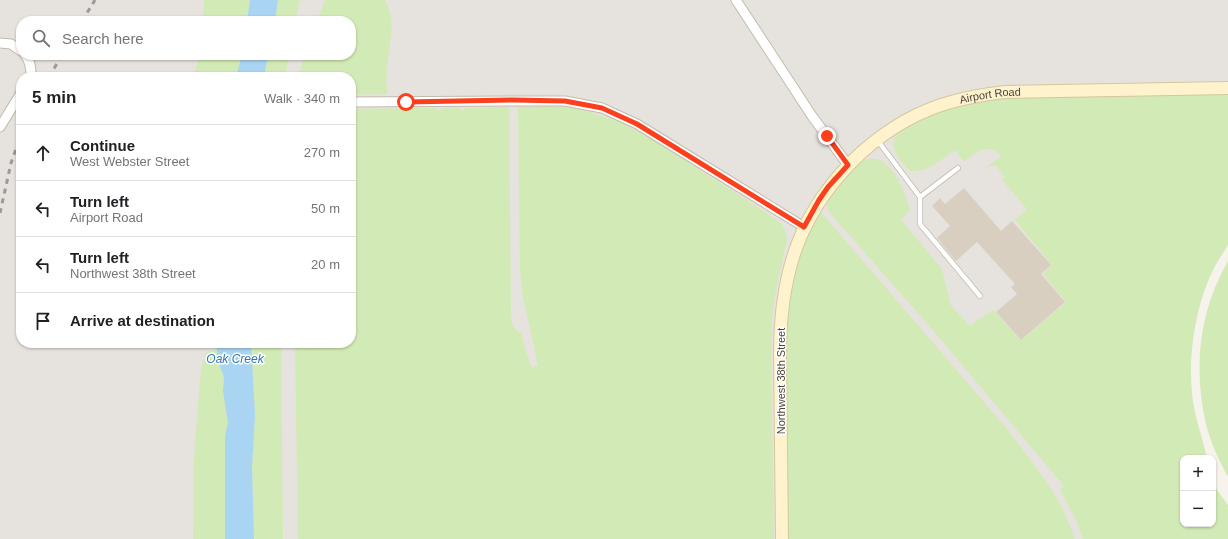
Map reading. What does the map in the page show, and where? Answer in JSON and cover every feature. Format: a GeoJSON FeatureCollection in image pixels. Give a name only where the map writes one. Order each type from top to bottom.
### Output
{"type":"FeatureCollection","features":[{"type":"Feature","properties":{"kind":"main road","name":"Airport Road"},"geometry":{"type":"LineString","coordinates":[[804,227],[828,187],[848,165],[877,140],[906,120],[952,102],[977,96],[1005,92],[1228,88]]}},
{"type":"Feature","properties":{"kind":"main road","name":"Northwest 38th Street"},"geometry":{"type":"LineString","coordinates":[[782,539],[780,328],[782,303],[786,282],[804,227]]}},
{"type":"Feature","properties":{"kind":"street"},"geometry":{"type":"LineString","coordinates":[[736,0],[812,116],[848,165]]}},
{"type":"Feature","properties":{"kind":"street"},"geometry":{"type":"LineString","coordinates":[[0,43],[11,44],[16,48]]}},
{"type":"Feature","properties":{"kind":"street"},"geometry":{"type":"LineString","coordinates":[[29,60],[31,72]]}},
{"type":"Feature","properties":{"kind":"street"},"geometry":{"type":"LineString","coordinates":[[356,102],[514,100],[565,101],[602,108],[637,124],[804,227]]}},
{"type":"Feature","properties":{"kind":"street"},"geometry":{"type":"LineString","coordinates":[[0,127],[16,101]]}},
{"type":"Feature","properties":{"kind":"lane"},"geometry":{"type":"LineString","coordinates":[[877,140],[920,197],[920,224],[980,296]]}},
{"type":"Feature","properties":{"kind":"lane"},"geometry":{"type":"LineString","coordinates":[[920,197],[958,168]]}},
{"type":"Feature","properties":{"kind":"shaded area"},"geometry":{"type":"Polygon","coordinates":[[[0,0],[1228,0],[1228,118],[1130,539],[0,539],[0,0]]]}},
{"type":"Feature","properties":{"kind":"green space"},"geometry":{"type":"Polygon","coordinates":[[[204,0],[250,0],[248,16],[203,16],[204,0]]]}},
{"type":"Feature","properties":{"kind":"green space"},"geometry":{"type":"Polygon","coordinates":[[[278,0],[300,0],[296,16],[276,16],[278,0]]]}},
{"type":"Feature","properties":{"kind":"green space"},"geometry":{"type":"Polygon","coordinates":[[[325,0],[385,0],[389,9],[392,26],[387,72],[387,94],[356,95],[356,72],[300,72],[303,60],[356,60],[356,16],[319,16],[325,0]]]}},
{"type":"Feature","properties":{"kind":"green space"},"geometry":{"type":"Polygon","coordinates":[[[198,60],[242,60],[239,72],[195,72],[198,60]]]}},
{"type":"Feature","properties":{"kind":"green space"},"geometry":{"type":"Polygon","coordinates":[[[267,60],[288,60],[286,72],[265,72],[267,60]]]}},
{"type":"Feature","properties":{"kind":"green space"},"geometry":{"type":"Polygon","coordinates":[[[1228,92],[1228,245],[1215,266],[1202,298],[1194,332],[1192,350],[1191,385],[1193,402],[1206,455],[1180,455],[1180,527],[1216,527],[1216,488],[1228,505],[1228,539],[1083,539],[1077,522],[1060,490],[1064,486],[932,329],[827,209],[828,197],[831,191],[856,166],[869,159],[877,159],[884,163],[891,169],[896,177],[908,203],[910,210],[901,220],[942,269],[952,307],[970,326],[993,310],[1021,341],[1066,302],[1043,274],[1052,265],[1015,220],[1027,209],[1002,180],[1005,177],[996,166],[985,168],[1002,156],[992,149],[987,149],[974,154],[964,162],[955,150],[928,168],[910,171],[897,156],[893,146],[895,137],[906,129],[904,126],[946,107],[997,97],[1228,92]]]}},
{"type":"Feature","properties":{"kind":"green space"},"geometry":{"type":"Polygon","coordinates":[[[551,106],[576,108],[618,121],[648,137],[774,218],[782,225],[787,240],[776,289],[772,319],[771,368],[774,539],[298,539],[295,348],[356,348],[356,109],[436,108],[439,111],[444,108],[459,108],[463,111],[466,108],[509,107],[511,316],[512,325],[519,333],[521,331],[525,349],[532,368],[538,365],[523,297],[520,270],[518,107],[551,106]]]}},
{"type":"Feature","properties":{"kind":"green space"},"geometry":{"type":"Polygon","coordinates":[[[819,210],[1007,429],[1037,468],[1053,492],[1075,539],[788,539],[785,345],[786,315],[798,257],[819,210]]]}},
{"type":"Feature","properties":{"kind":"green space"},"geometry":{"type":"Polygon","coordinates":[[[1228,261],[1228,477],[1215,451],[1206,424],[1200,382],[1200,361],[1201,340],[1210,300],[1228,261]]]}},
{"type":"Feature","properties":{"kind":"green space"},"geometry":{"type":"Polygon","coordinates":[[[251,348],[281,348],[283,539],[254,539],[252,467],[255,415],[251,348]]]}},
{"type":"Feature","properties":{"kind":"green space"},"geometry":{"type":"Polygon","coordinates":[[[217,349],[218,361],[224,377],[223,391],[228,423],[225,436],[225,539],[193,539],[194,459],[201,369],[206,353],[217,349]]]}},
{"type":"Feature","properties":{"kind":"water"},"geometry":{"type":"Polygon","coordinates":[[[250,0],[278,0],[276,16],[248,16],[250,0]]]}},
{"type":"Feature","properties":{"kind":"water"},"geometry":{"type":"Polygon","coordinates":[[[241,60],[267,60],[265,72],[237,72],[241,60]]]}},
{"type":"Feature","properties":{"kind":"water","name":"Oak Creek"},"geometry":{"type":"Polygon","coordinates":[[[217,348],[251,348],[255,415],[252,467],[254,539],[225,539],[225,436],[228,423],[223,391],[224,377],[218,361],[217,348]]]}},
{"type":"Feature","properties":{"kind":"building"},"geometry":{"type":"Polygon","coordinates":[[[964,188],[1001,231],[1012,221],[1051,265],[1041,274],[1065,302],[1021,340],[996,312],[1017,294],[1011,287],[1015,284],[977,242],[956,261],[937,238],[950,226],[932,206],[940,198],[945,204],[964,188]]]}},
{"type":"Feature","properties":{"kind":"railway"},"geometry":{"type":"LineString","coordinates":[[85,16],[95,0]]}},
{"type":"Feature","properties":{"kind":"railway"},"geometry":{"type":"LineString","coordinates":[[52,72],[59,60]]}},
{"type":"Feature","properties":{"kind":"railway"},"geometry":{"type":"LineString","coordinates":[[0,213],[11,163],[16,149]]}},
{"type":"Feature","properties":{"kind":"route"},"geometry":{"type":"LineString","coordinates":[[406,102],[514,100],[565,101],[602,108],[637,124],[804,227],[828,187],[848,165],[827,136]]}}]}
